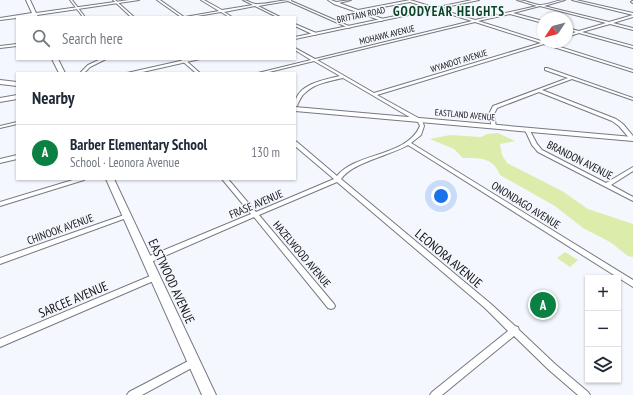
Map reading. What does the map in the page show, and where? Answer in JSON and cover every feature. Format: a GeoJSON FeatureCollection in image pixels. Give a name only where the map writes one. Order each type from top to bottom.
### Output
{"type":"FeatureCollection","features":[{"type":"Feature","properties":{"kind":"street"},"geometry":{"type":"LineString","coordinates":[[28,0],[36,16],[116,1],[137,0]]}},
{"type":"Feature","properties":{"kind":"street"},"geometry":{"type":"LineString","coordinates":[[71,0],[83,16]]}},
{"type":"Feature","properties":{"kind":"street"},"geometry":{"type":"LineString","coordinates":[[158,0],[182,16]]}},
{"type":"Feature","properties":{"kind":"street"},"geometry":{"type":"LineString","coordinates":[[202,0],[229,16]]}},
{"type":"Feature","properties":{"kind":"street"},"geometry":{"type":"LineString","coordinates":[[244,0],[277,16]]}},
{"type":"Feature","properties":{"kind":"street"},"geometry":{"type":"LineString","coordinates":[[190,16],[288,0],[350,26]]}},
{"type":"Feature","properties":{"kind":"street"},"geometry":{"type":"LineString","coordinates":[[329,0],[382,20]]}},
{"type":"Feature","properties":{"kind":"street"},"geometry":{"type":"LineString","coordinates":[[336,2],[350,0]]}},
{"type":"Feature","properties":{"kind":"street"},"geometry":{"type":"LineString","coordinates":[[408,0],[537,39]]}},
{"type":"Feature","properties":{"kind":"street"},"geometry":{"type":"LineString","coordinates":[[357,11],[414,0]]}},
{"type":"Feature","properties":{"kind":"street","name":"BRITTAIN ROAD"},"geometry":{"type":"LineString","coordinates":[[296,38],[477,0]]}},
{"type":"Feature","properties":{"kind":"street"},"geometry":{"type":"LineString","coordinates":[[518,0],[633,29]]}},
{"type":"Feature","properties":{"kind":"street","name":"MOHAWK AVENUE"},"geometry":{"type":"LineString","coordinates":[[264,72],[564,0]]}},
{"type":"Feature","properties":{"kind":"street"},"geometry":{"type":"LineString","coordinates":[[573,0],[633,15]]}},
{"type":"Feature","properties":{"kind":"street"},"geometry":{"type":"LineString","coordinates":[[116,1],[132,16]]}},
{"type":"Feature","properties":{"kind":"street"},"geometry":{"type":"LineString","coordinates":[[510,13],[537,20]]}},
{"type":"Feature","properties":{"kind":"street"},"geometry":{"type":"LineString","coordinates":[[573,34],[633,15]]}},
{"type":"Feature","properties":{"kind":"street"},"geometry":{"type":"LineString","coordinates":[[0,19],[16,18]]}},
{"type":"Feature","properties":{"kind":"street"},"geometry":{"type":"LineString","coordinates":[[296,25],[315,34]]}},
{"type":"Feature","properties":{"kind":"street"},"geometry":{"type":"LineString","coordinates":[[573,30],[633,47]]}},
{"type":"Feature","properties":{"kind":"street"},"geometry":{"type":"LineString","coordinates":[[0,47],[16,45]]}},
{"type":"Feature","properties":{"kind":"street","name":"WYANDOT AVENUE"},"geometry":{"type":"LineString","coordinates":[[375,94],[537,45]]}},
{"type":"Feature","properties":{"kind":"street"},"geometry":{"type":"LineString","coordinates":[[564,48],[633,71]]}},
{"type":"Feature","properties":{"kind":"street"},"geometry":{"type":"LineString","coordinates":[[296,50],[420,121]]}},
{"type":"Feature","properties":{"kind":"street"},"geometry":{"type":"LineString","coordinates":[[56,60],[62,72]]}},
{"type":"Feature","properties":{"kind":"street"},"geometry":{"type":"LineString","coordinates":[[83,72],[89,66],[102,60]]}},
{"type":"Feature","properties":{"kind":"street"},"geometry":{"type":"LineString","coordinates":[[134,72],[183,60],[197,72]]}},
{"type":"Feature","properties":{"kind":"street"},"geometry":{"type":"LineString","coordinates":[[546,69],[633,99]]}},
{"type":"Feature","properties":{"kind":"street"},"geometry":{"type":"LineString","coordinates":[[296,103],[305,89],[315,84],[343,76]]}},
{"type":"Feature","properties":{"kind":"street"},"geometry":{"type":"LineString","coordinates":[[494,127],[491,115],[492,110],[495,107],[571,78]]}},
{"type":"Feature","properties":{"kind":"street"},"geometry":{"type":"LineString","coordinates":[[0,82],[16,84]]}},
{"type":"Feature","properties":{"kind":"street"},"geometry":{"type":"LineString","coordinates":[[538,90],[614,120],[621,125],[633,139]]}},
{"type":"Feature","properties":{"kind":"street"},"geometry":{"type":"LineString","coordinates":[[0,100],[16,97]]}},
{"type":"Feature","properties":{"kind":"street","name":"EASTLAND AVENUE"},"geometry":{"type":"LineString","coordinates":[[296,109],[633,139]]}},
{"type":"Feature","properties":{"kind":"street","name":"FRASE AVENUE"},"geometry":{"type":"LineString","coordinates":[[148,260],[338,179],[349,168],[408,143],[417,136],[422,129],[420,121]]}},
{"type":"Feature","properties":{"kind":"street"},"geometry":{"type":"LineString","coordinates":[[0,127],[16,124]]}},
{"type":"Feature","properties":{"kind":"street","name":"BRANDON AVENUE"},"geometry":{"type":"LineString","coordinates":[[528,130],[535,145],[540,151],[633,198]]}},
{"type":"Feature","properties":{"kind":"street","name":"ONONDAGO AVENUE"},"geometry":{"type":"LineString","coordinates":[[408,143],[633,284]]}},
{"type":"Feature","properties":{"kind":"street","name":"LEONORA AVENUE"},"geometry":{"type":"LineString","coordinates":[[296,144],[514,330],[552,367],[585,395]]}},
{"type":"Feature","properties":{"kind":"street"},"geometry":{"type":"LineString","coordinates":[[0,161],[16,157]]}},
{"type":"Feature","properties":{"kind":"street"},"geometry":{"type":"LineString","coordinates":[[607,185],[633,169]]}},
{"type":"Feature","properties":{"kind":"street"},"geometry":{"type":"LineString","coordinates":[[0,204],[79,180]]}},
{"type":"Feature","properties":{"kind":"street","name":"EASTWOOD AVENUE"},"geometry":{"type":"LineString","coordinates":[[110,180],[209,395]]}},
{"type":"Feature","properties":{"kind":"street","name":"HAZELWOOD AVENUE"},"geometry":{"type":"LineString","coordinates":[[226,180],[331,306]]}},
{"type":"Feature","properties":{"kind":"street","name":"CHINOOK AVENUE"},"geometry":{"type":"LineString","coordinates":[[0,261],[127,216]]}},
{"type":"Feature","properties":{"kind":"street","name":"SARCEE AVENUE"},"geometry":{"type":"LineString","coordinates":[[0,343],[155,277]]}},
{"type":"Feature","properties":{"kind":"street"},"geometry":{"type":"LineString","coordinates":[[435,395],[514,330]]}},
{"type":"Feature","properties":{"kind":"street"},"geometry":{"type":"LineString","coordinates":[[132,395],[194,362]]}},
{"type":"Feature","properties":{"kind":"green space"},"geometry":{"type":"Polygon","coordinates":[[[498,133],[515,141],[500,144],[502,155],[507,163],[562,191],[588,209],[633,224],[633,257],[628,256],[610,242],[583,228],[555,206],[500,175],[494,165],[490,162],[475,158],[463,158],[454,149],[430,139],[450,135],[481,137],[487,134],[498,133]]]}},
{"type":"Feature","properties":{"kind":"green space"},"geometry":{"type":"Polygon","coordinates":[[[565,252],[578,260],[570,267],[557,258],[565,252]]]}},
{"type":"Feature","properties":{"kind":"place","name":"Barber Elementary School"},"geometry":{"type":"Point","coordinates":[543,305]}},
{"type":"Feature","properties":{"kind":"district","name":"GOODYEAR HEIGHTS"},"geometry":{"type":"Point","coordinates":[449,11]}}]}
